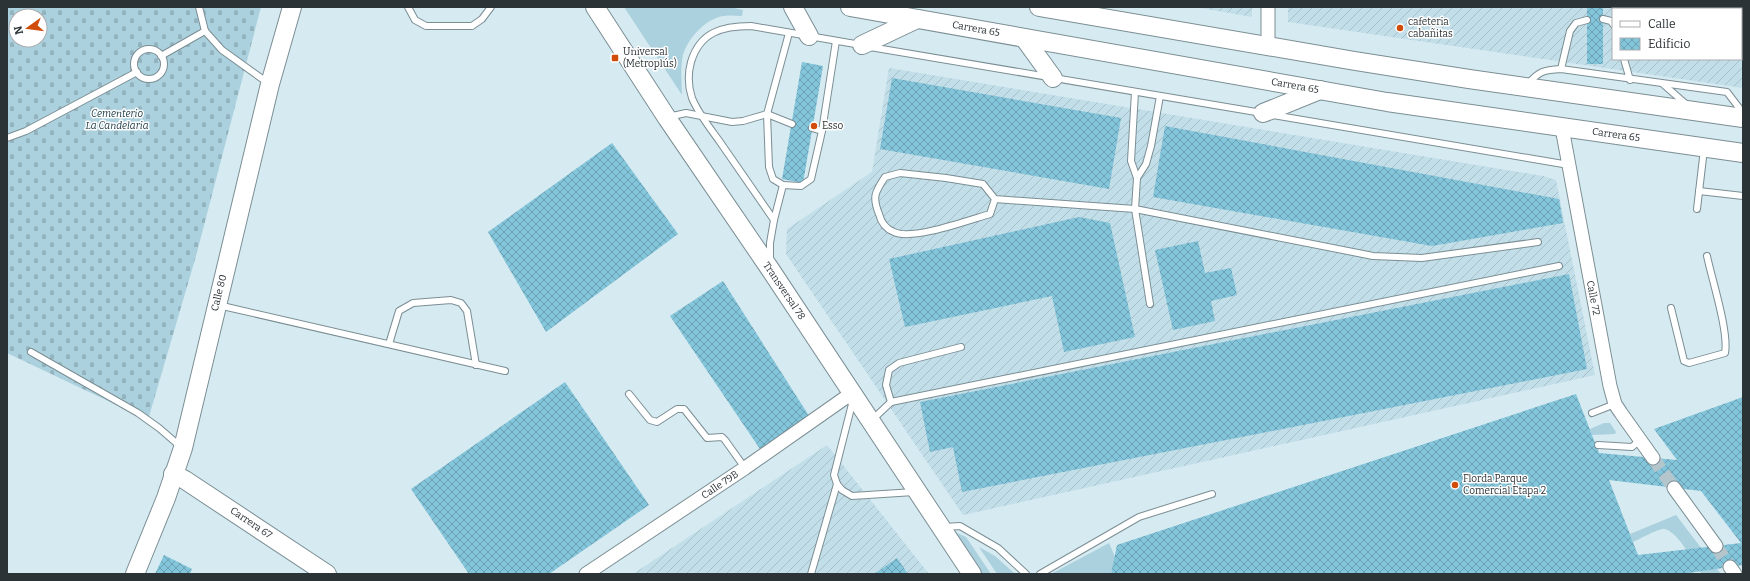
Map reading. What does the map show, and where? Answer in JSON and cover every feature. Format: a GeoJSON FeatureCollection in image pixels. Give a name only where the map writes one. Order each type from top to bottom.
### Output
{"type":"FeatureCollection","features":[{"type":"Feature","properties":{"kind":"main road","name":"Calle 80"},"geometry":{"type":"LineString","coordinates":[[135,574],[163,504],[183,448],[270,84],[292,7]]}},
{"type":"Feature","properties":{"kind":"main road","name":"Transversal 78"},"geometry":{"type":"LineString","coordinates":[[595,7],[667,118],[770,269],[972,574]]}},
{"type":"Feature","properties":{"kind":"main road"},"geometry":{"type":"LineString","coordinates":[[793,7],[809,36]]}},
{"type":"Feature","properties":{"kind":"main road","name":"Carrera 65"},"geometry":{"type":"LineString","coordinates":[[850,7],[1320,90],[1562,128],[1743,153]]}},
{"type":"Feature","properties":{"kind":"main road"},"geometry":{"type":"LineString","coordinates":[[1039,7],[1076,10],[1268,46],[1525,87],[1743,118]]}},
{"type":"Feature","properties":{"kind":"main road"},"geometry":{"type":"LineString","coordinates":[[862,45],[917,19]]}},
{"type":"Feature","properties":{"kind":"main road"},"geometry":{"type":"LineString","coordinates":[[1024,38],[1053,78]]}},
{"type":"Feature","properties":{"kind":"main road"},"geometry":{"type":"LineString","coordinates":[[1264,113],[1320,90]]}},
{"type":"Feature","properties":{"kind":"main road","name":"Carrera 67"},"geometry":{"type":"LineString","coordinates":[[174,474],[327,574]]}},
{"type":"Feature","properties":{"kind":"street"},"geometry":{"type":"LineString","coordinates":[[1268,7],[1268,46]]}},
{"type":"Feature","properties":{"kind":"street","name":"Calle 72"},"geometry":{"type":"LineString","coordinates":[[1562,128],[1610,386],[1615,404],[1653,458]]}},
{"type":"Feature","properties":{"kind":"street","name":"Calle 79B"},"geometry":{"type":"LineString","coordinates":[[586,574],[853,395]]}},
{"type":"Feature","properties":{"kind":"street"},"geometry":{"type":"LineString","coordinates":[[1674,488],[1716,546]]}},
{"type":"Feature","properties":{"kind":"lane"},"geometry":{"type":"LineString","coordinates":[[199,7],[205,31],[222,50],[270,84]]}},
{"type":"Feature","properties":{"kind":"lane"},"geometry":{"type":"LineString","coordinates":[[408,7],[415,20],[426,26],[472,26],[482,19],[491,7]]}},
{"type":"Feature","properties":{"kind":"lane"},"geometry":{"type":"LineString","coordinates":[[1603,19],[1612,22]]}},
{"type":"Feature","properties":{"kind":"lane"},"geometry":{"type":"LineString","coordinates":[[1560,69],[1570,31],[1576,23],[1587,20]]}},
{"type":"Feature","properties":{"kind":"lane"},"geometry":{"type":"LineString","coordinates":[[774,220],[703,117],[692,98],[689,83],[689,70],[693,54],[701,40],[716,31],[732,26],[751,26],[789,32],[1569,165]]}},
{"type":"Feature","properties":{"kind":"lane"},"geometry":{"type":"LineString","coordinates":[[161,56],[205,31]]}},
{"type":"Feature","properties":{"kind":"lane"},"geometry":{"type":"LineString","coordinates":[[789,32],[767,114],[769,167],[773,179],[783,185],[801,186],[811,179],[822,131],[836,41]]}},
{"type":"Feature","properties":{"kind":"lane"},"geometry":{"type":"LineString","coordinates":[[152,50],[161,56],[163,67],[157,77],[146,79],[137,72],[134,61],[141,52],[152,50]]}},
{"type":"Feature","properties":{"kind":"lane"},"geometry":{"type":"LineString","coordinates":[[1624,60],[1630,80]]}},
{"type":"Feature","properties":{"kind":"lane"},"geometry":{"type":"LineString","coordinates":[[1525,87],[1534,76],[1543,70],[1560,69],[1630,80],[1727,92],[1743,113]]}},
{"type":"Feature","properties":{"kind":"lane"},"geometry":{"type":"LineString","coordinates":[[7,138],[26,131],[137,72]]}},
{"type":"Feature","properties":{"kind":"lane"},"geometry":{"type":"LineString","coordinates":[[1663,84],[1693,110]]}},
{"type":"Feature","properties":{"kind":"lane"},"geometry":{"type":"LineString","coordinates":[[1135,92],[1131,161],[1137,178],[1135,209],[1150,304]]}},
{"type":"Feature","properties":{"kind":"lane"},"geometry":{"type":"LineString","coordinates":[[1137,178],[1146,164],[1150,152],[1160,96]]}},
{"type":"Feature","properties":{"kind":"lane"},"geometry":{"type":"LineString","coordinates":[[667,118],[686,114],[732,122],[743,121],[767,114],[792,124]]}},
{"type":"Feature","properties":{"kind":"lane"},"geometry":{"type":"LineString","coordinates":[[812,128],[822,131]]}},
{"type":"Feature","properties":{"kind":"lane"},"geometry":{"type":"LineString","coordinates":[[1697,209],[1704,148]]}},
{"type":"Feature","properties":{"kind":"lane"},"geometry":{"type":"LineString","coordinates":[[995,199],[990,214],[917,234],[894,233],[882,223],[876,208],[875,193],[885,177],[900,173],[946,178],[983,184],[995,199],[1135,209],[1373,256],[1422,258],[1538,242]]}},
{"type":"Feature","properties":{"kind":"lane"},"geometry":{"type":"LineString","coordinates":[[770,269],[770,243],[783,185]]}},
{"type":"Feature","properties":{"kind":"lane"},"geometry":{"type":"LineString","coordinates":[[1699,191],[1743,196]]}},
{"type":"Feature","properties":{"kind":"lane"},"geometry":{"type":"LineString","coordinates":[[1671,308],[1684,362],[1689,363],[1725,353],[1726,348],[1723,324],[1707,256]]}},
{"type":"Feature","properties":{"kind":"lane"},"geometry":{"type":"LineString","coordinates":[[870,421],[880,414],[891,402],[1559,266]]}},
{"type":"Feature","properties":{"kind":"lane"},"geometry":{"type":"LineString","coordinates":[[389,344],[399,311],[413,303],[451,300],[460,303],[467,311],[476,365]]}},
{"type":"Feature","properties":{"kind":"lane"},"geometry":{"type":"LineString","coordinates":[[216,305],[505,371]]}},
{"type":"Feature","properties":{"kind":"lane"},"geometry":{"type":"LineString","coordinates":[[891,402],[886,385],[889,370],[899,363],[961,347]]}},
{"type":"Feature","properties":{"kind":"lane"},"geometry":{"type":"LineString","coordinates":[[31,352],[138,413],[183,448]]}},
{"type":"Feature","properties":{"kind":"lane"},"geometry":{"type":"LineString","coordinates":[[629,394],[653,422],[657,422],[677,409],[684,409],[707,438],[722,437],[745,468]]}},
{"type":"Feature","properties":{"kind":"lane"},"geometry":{"type":"LineString","coordinates":[[853,395],[834,475],[837,484],[842,490],[852,496],[918,492]]}},
{"type":"Feature","properties":{"kind":"lane"},"geometry":{"type":"LineString","coordinates":[[1592,413],[1615,404]]}},
{"type":"Feature","properties":{"kind":"lane"},"geometry":{"type":"LineString","coordinates":[[1598,445],[1632,447],[1640,440]]}},
{"type":"Feature","properties":{"kind":"lane"},"geometry":{"type":"LineString","coordinates":[[811,574],[837,484]]}},
{"type":"Feature","properties":{"kind":"lane"},"geometry":{"type":"LineString","coordinates":[[1040,574],[1139,517],[1212,494]]}},
{"type":"Feature","properties":{"kind":"lane"},"geometry":{"type":"LineString","coordinates":[[941,527],[960,526],[998,548],[1026,574]]}},
{"type":"Feature","properties":{"kind":"shaded area"},"geometry":{"type":"Polygon","coordinates":[[[1195,7],[1252,7],[1252,17],[1195,7]]]}},
{"type":"Feature","properties":{"kind":"shaded area"},"geometry":{"type":"Polygon","coordinates":[[[1288,7],[1743,7],[1743,88],[1288,22],[1288,7]]]}},
{"type":"Feature","properties":{"kind":"shaded area"},"geometry":{"type":"Polygon","coordinates":[[[889,68],[1543,176],[1556,180],[1595,375],[963,515],[786,254],[787,229],[872,172],[889,68]]]}},
{"type":"Feature","properties":{"kind":"shaded area"},"geometry":{"type":"Polygon","coordinates":[[[827,445],[929,574],[633,574],[827,445]]]}},
{"type":"Feature","properties":{"kind":"green space","name":"Cementerio La Candelaria"},"geometry":{"type":"Polygon","coordinates":[[[7,7],[261,7],[196,256],[148,420],[7,353],[7,7]]]}},
{"type":"Feature","properties":{"kind":"green space"},"geometry":{"type":"Polygon","coordinates":[[[624,7],[730,7],[743,10],[742,16],[724,16],[711,21],[704,25],[693,36],[685,49],[682,60],[682,95],[624,7]]]}},
{"type":"Feature","properties":{"kind":"green space"},"geometry":{"type":"Polygon","coordinates":[[[1604,423],[1610,423],[1616,432],[1615,434],[1592,435],[1590,429],[1604,423]]]}},
{"type":"Feature","properties":{"kind":"green space"},"geometry":{"type":"Polygon","coordinates":[[[1676,515],[1721,574],[1702,574],[1680,541],[1669,531],[1664,529],[1653,532],[1633,542],[1630,534],[1676,515]]]}},
{"type":"Feature","properties":{"kind":"green space"},"geometry":{"type":"Polygon","coordinates":[[[955,532],[966,537],[991,574],[979,574],[955,532]]]}},
{"type":"Feature","properties":{"kind":"green space"},"geometry":{"type":"Polygon","coordinates":[[[1109,543],[1115,557],[1111,574],[1051,574],[1109,543]]]}},
{"type":"Feature","properties":{"kind":"green space"},"geometry":{"type":"Polygon","coordinates":[[[979,547],[995,556],[1015,574],[997,574],[979,547]]]}},
{"type":"Feature","properties":{"kind":"building"},"geometry":{"type":"Polygon","coordinates":[[[1587,7],[1603,7],[1603,64],[1587,64],[1587,7]]]}},
{"type":"Feature","properties":{"kind":"building"},"geometry":{"type":"Polygon","coordinates":[[[802,62],[823,66],[803,183],[782,179],[802,62]]]}},
{"type":"Feature","properties":{"kind":"building"},"geometry":{"type":"Polygon","coordinates":[[[892,78],[1121,118],[1109,189],[880,149],[892,78]]]}},
{"type":"Feature","properties":{"kind":"building"},"geometry":{"type":"Polygon","coordinates":[[[1165,126],[1559,199],[1563,223],[1432,246],[1153,197],[1165,126]]]}},
{"type":"Feature","properties":{"kind":"building"},"geometry":{"type":"Polygon","coordinates":[[[612,143],[678,234],[546,332],[488,232],[612,143]]]}},
{"type":"Feature","properties":{"kind":"building"},"geometry":{"type":"Polygon","coordinates":[[[1079,217],[1110,223],[1135,337],[1064,352],[1052,296],[905,327],[889,259],[1079,217]]]}},
{"type":"Feature","properties":{"kind":"building"},"geometry":{"type":"Polygon","coordinates":[[[1198,241],[1205,273],[1231,268],[1237,295],[1211,301],[1215,321],[1173,330],[1155,250],[1198,241]]]}},
{"type":"Feature","properties":{"kind":"building"},"geometry":{"type":"Polygon","coordinates":[[[1569,274],[1587,369],[962,492],[953,447],[930,452],[920,402],[1569,274]]]}},
{"type":"Feature","properties":{"kind":"building"},"geometry":{"type":"Polygon","coordinates":[[[723,281],[811,419],[762,452],[670,316],[723,281]]]}},
{"type":"Feature","properties":{"kind":"building"},"geometry":{"type":"Polygon","coordinates":[[[565,382],[649,505],[549,574],[469,574],[411,489],[565,382]]]}},
{"type":"Feature","properties":{"kind":"building","name":"Florda Parque Comercial Etapa 2"},"geometry":{"type":"Polygon","coordinates":[[[1576,394],[1599,453],[1677,460],[1654,429],[1743,397],[1743,565],[1682,574],[1111,574],[1117,545],[1576,394]],[[1609,480],[1638,555],[1741,543],[1701,491],[1609,480]]]}},
{"type":"Feature","properties":{"kind":"building"},"geometry":{"type":"Polygon","coordinates":[[[164,555],[192,569],[190,574],[155,574],[164,555]]]}},
{"type":"Feature","properties":{"kind":"building"},"geometry":{"type":"Polygon","coordinates":[[[897,558],[908,574],[874,574],[897,558]]]}},
{"type":"Feature","properties":{"kind":"tunnel"},"geometry":{"type":"LineString","coordinates":[[1653,458],[1674,488]]}},
{"type":"Feature","properties":{"kind":"tunnel"},"geometry":{"type":"LineString","coordinates":[[1716,546],[1730,567]]}},
{"type":"Feature","properties":{"kind":"place","name":"cafeteria cabañitas"},"geometry":{"type":"Point","coordinates":[1400,28]}},
{"type":"Feature","properties":{"kind":"place","name":"Universal (Metroplús)"},"geometry":{"type":"Point","coordinates":[615,58]}},
{"type":"Feature","properties":{"kind":"place","name":"Esso"},"geometry":{"type":"Point","coordinates":[814,126]}},
{"type":"Feature","properties":{"kind":"place","name":"Florda Parque Comercial Etapa 2"},"geometry":{"type":"Point","coordinates":[1455,485]}}]}
